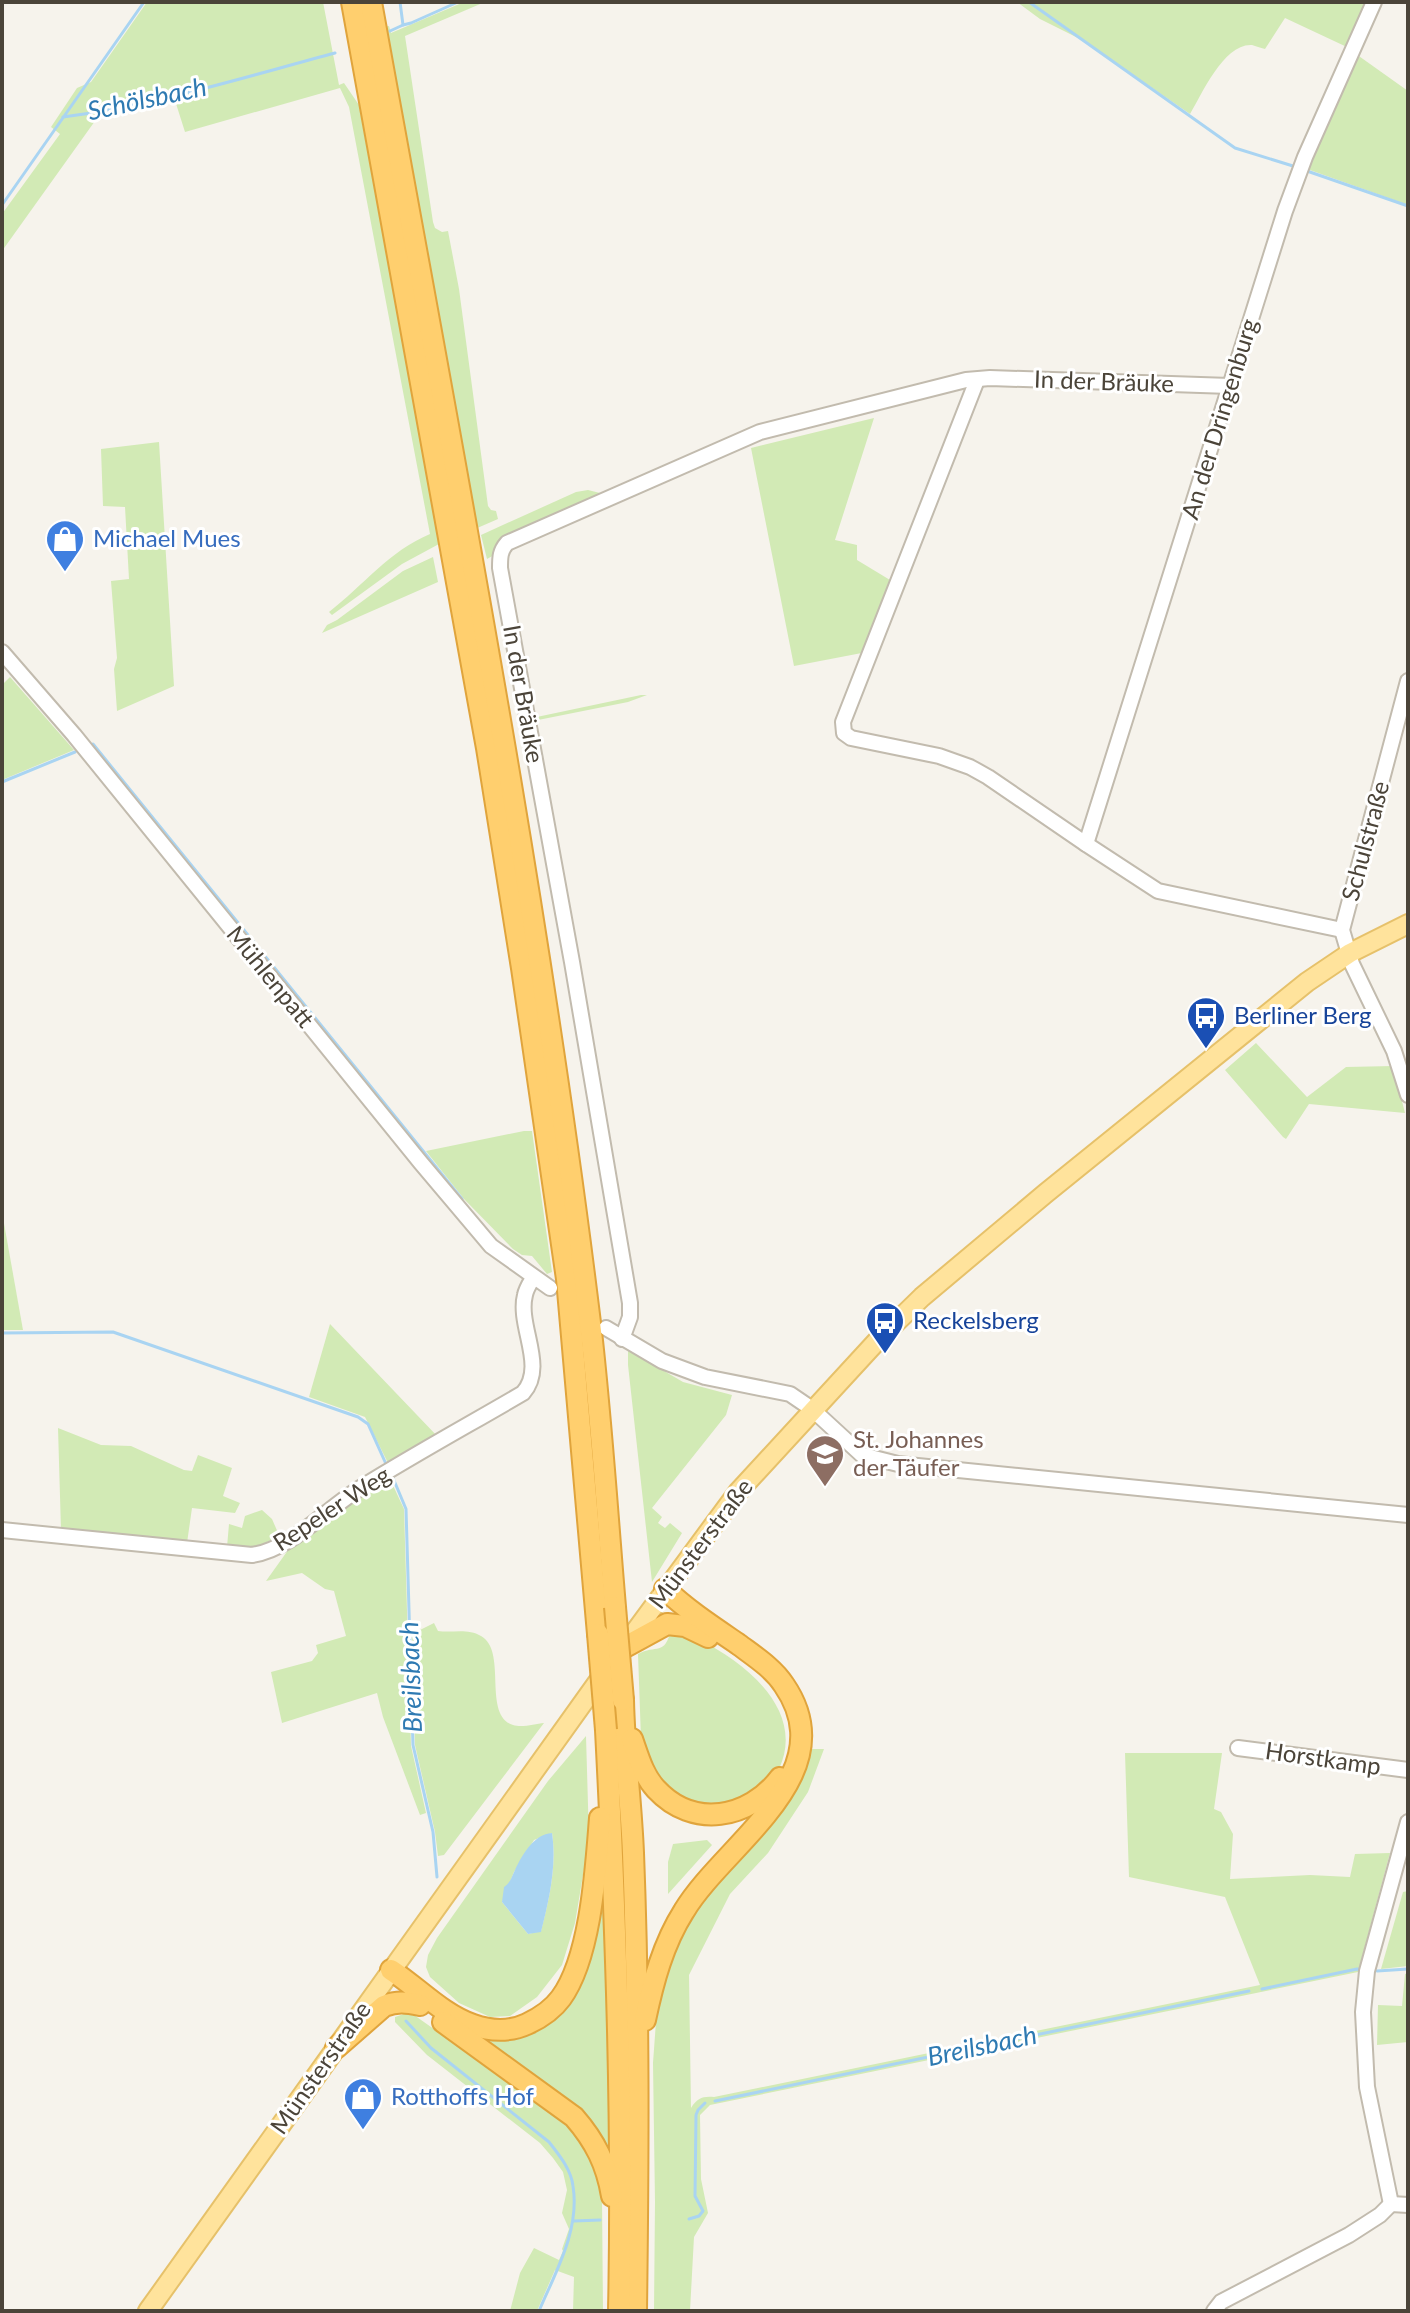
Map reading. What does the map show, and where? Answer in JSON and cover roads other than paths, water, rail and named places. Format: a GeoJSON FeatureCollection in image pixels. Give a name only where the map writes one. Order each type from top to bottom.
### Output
{"type":"FeatureCollection","features":[{"type":"Feature","properties":{"kind":"highway"},"geometry":{"type":"LineString","coordinates":[[352,2],[484,733],[567,1279],[606,1736],[617,1951],[619,2311]]}},
{"type":"Feature","properties":{"kind":"highway"},"geometry":{"type":"LineString","coordinates":[[371,2],[501,729],[552,1042],[590,1325],[623,1706],[633,1865],[638,2055],[636,2311]]}},
{"type":"Feature","properties":{"kind":"highway"},"geometry":{"type":"LineString","coordinates":[[623,1706],[647,1778],[657,1791],[691,1811],[718,1814],[749,1806],[765,1795],[779,1779],[790,1754],[790,1729],[784,1708],[769,1686],[748,1665],[708,1637],[661,1595]]}},
{"type":"Feature","properties":{"kind":"highway"},"geometry":{"type":"LineString","coordinates":[[638,2055],[654,1977],[684,1910],[726,1857],[773,1808],[800,1757],[801,1738],[797,1711],[784,1684],[760,1660],[678,1601],[661,1595]]}},
{"type":"Feature","properties":{"kind":"highway"},"geometry":{"type":"LineString","coordinates":[[623,1648],[667,1624],[685,1626],[708,1637]]}},
{"type":"Feature","properties":{"kind":"highway"},"geometry":{"type":"LineString","coordinates":[[387,1976],[457,2017],[484,2029],[522,2026],[542,2016],[560,2000],[575,1969],[588,1924],[606,1736]]}},
{"type":"Feature","properties":{"kind":"highway"},"geometry":{"type":"LineString","coordinates":[[387,1976],[420,2005],[574,2117],[590,2135],[611,2188],[620,2244]]}},
{"type":"Feature","properties":{"kind":"highway"},"geometry":{"type":"LineString","coordinates":[[336,2048],[384,2006],[393,2002],[420,2005]]}},
{"type":"Feature","properties":{"kind":"main road","name":"Münsterstraße"},"geometry":{"type":"LineString","coordinates":[[148,2311],[661,1595],[738,1492],[812,1409],[933,1287],[1046,1193],[1296,991],[1350,953],[1408,924]]}},
{"type":"Feature","properties":{"kind":"street","name":"An der Dringenburg"},"geometry":{"type":"LineString","coordinates":[[1086,844],[1305,157],[1374,2]]}},
{"type":"Feature","properties":{"kind":"street","name":"In der Bräuke"},"geometry":{"type":"LineString","coordinates":[[622,1339],[630,1317],[630,1303],[500,568],[500,555],[507,543],[760,432],[966,380],[990,378],[1230,386]]}},
{"type":"Feature","properties":{"kind":"street"},"geometry":{"type":"LineString","coordinates":[[977,380],[843,722],[844,733],[851,738],[939,756],[970,767],[1158,891],[1342,930]]}},
{"type":"Feature","properties":{"kind":"street","name":"Mühlenpatt"},"geometry":{"type":"LineString","coordinates":[[2,652],[74,735],[491,1246],[550,1288]]}},
{"type":"Feature","properties":{"kind":"street","name":"Schulstraße"},"geometry":{"type":"LineString","coordinates":[[1408,681],[1342,930],[1352,964],[1394,1051],[1408,1095]]}},
{"type":"Feature","properties":{"kind":"street","name":"Repeler Weg"},"geometry":{"type":"LineString","coordinates":[[2,1530],[252,1555],[267,1553],[359,1489],[523,1393],[533,1375],[524,1306],[525,1293],[533,1278]]}},
{"type":"Feature","properties":{"kind":"street"},"geometry":{"type":"LineString","coordinates":[[606,1328],[662,1361],[705,1377],[790,1394],[812,1409],[862,1455],[898,1464],[1408,1515]]}},
{"type":"Feature","properties":{"kind":"street","name":"Horstkamp"},"geometry":{"type":"LineString","coordinates":[[1238,1748],[1408,1770]]}},
{"type":"Feature","properties":{"kind":"street"},"geometry":{"type":"LineString","coordinates":[[1391,2204],[1367,2087],[1363,2012],[1367,1971],[1408,1822]]}},
{"type":"Feature","properties":{"kind":"street"},"geometry":{"type":"LineString","coordinates":[[1214,2311],[1221,2302],[1359,2229],[1391,2204],[1408,2205]]}},
{"type":"Feature","properties":{"kind":"water"},"geometry":{"type":"Polygon","coordinates":[[[552,1833],[553,1870],[544,1920],[541,1932],[528,1934],[502,1902],[504,1887],[510,1882],[529,1846],[540,1837],[552,1833]]]}},
{"type":"Feature","properties":{"kind":"waterway"},"geometry":{"type":"LineString","coordinates":[[2,205],[144,2]]}},
{"type":"Feature","properties":{"kind":"waterway","name":"Schölsbach"},"geometry":{"type":"LineString","coordinates":[[390,31],[403,25],[400,2]]}},
{"type":"Feature","properties":{"kind":"waterway"},"geometry":{"type":"LineString","coordinates":[[403,25],[458,2]]}},
{"type":"Feature","properties":{"kind":"waterway"},"geometry":{"type":"LineString","coordinates":[[1029,2],[1235,148],[1293,166]]}},
{"type":"Feature","properties":{"kind":"waterway","name":"Schölsbach"},"geometry":{"type":"LineString","coordinates":[[63,117],[166,98],[335,53]]}},
{"type":"Feature","properties":{"kind":"waterway"},"geometry":{"type":"LineString","coordinates":[[1307,171],[1408,206]]}},
{"type":"Feature","properties":{"kind":"waterway"},"geometry":{"type":"LineString","coordinates":[[93,744],[462,1199]]}},
{"type":"Feature","properties":{"kind":"waterway"},"geometry":{"type":"LineString","coordinates":[[2,782],[75,752]]}},
{"type":"Feature","properties":{"kind":"waterway"},"geometry":{"type":"LineString","coordinates":[[2,1333],[113,1332],[358,1417],[368,1424],[386,1464]]}},
{"type":"Feature","properties":{"kind":"waterway","name":"Breilsbach"},"geometry":{"type":"LineString","coordinates":[[393,1478],[406,1509],[413,1745],[433,1832],[437,1877]]}},
{"type":"Feature","properties":{"kind":"waterway","name":"Breilsbach"},"geometry":{"type":"LineString","coordinates":[[1377,1971],[1408,1969]]}},
{"type":"Feature","properties":{"kind":"waterway","name":"Breilsbach"},"geometry":{"type":"LineString","coordinates":[[1262,1989],[1363,1970]]}},
{"type":"Feature","properties":{"kind":"waterway","name":"Breilsbach"},"geometry":{"type":"LineString","coordinates":[[715,2101],[1249,1991]]}},
{"type":"Feature","properties":{"kind":"waterway","name":"Breilsbach"},"geometry":{"type":"LineString","coordinates":[[406,2021],[431,2048],[549,2142],[570,2174],[574,2202],[570,2234],[539,2311]]}},
{"type":"Feature","properties":{"kind":"waterway","name":"Breilsbach"},"geometry":{"type":"LineString","coordinates":[[689,2219],[703,2211],[695,2196],[696,2115],[705,2103]]}},
{"type":"Feature","properties":{"kind":"waterway","name":"Breilsbach"},"geometry":{"type":"LineString","coordinates":[[574,2221],[600,2220]]}},
{"type":"Feature","properties":{"kind":"place","name":"Michael Mues"},"geometry":{"type":"Point","coordinates":[65,573]}},
{"type":"Feature","properties":{"kind":"place","name":"Berliner Berg"},"geometry":{"type":"Point","coordinates":[1206,1050]}},
{"type":"Feature","properties":{"kind":"place","name":"Reckelsberg"},"geometry":{"type":"Point","coordinates":[885,1355]}},
{"type":"Feature","properties":{"kind":"place","name":"St. Johannes der Täufer"},"geometry":{"type":"Point","coordinates":[825,1488]}},
{"type":"Feature","properties":{"kind":"place","name":"Rotthoffs Hof"},"geometry":{"type":"Point","coordinates":[363,2131]}}]}
